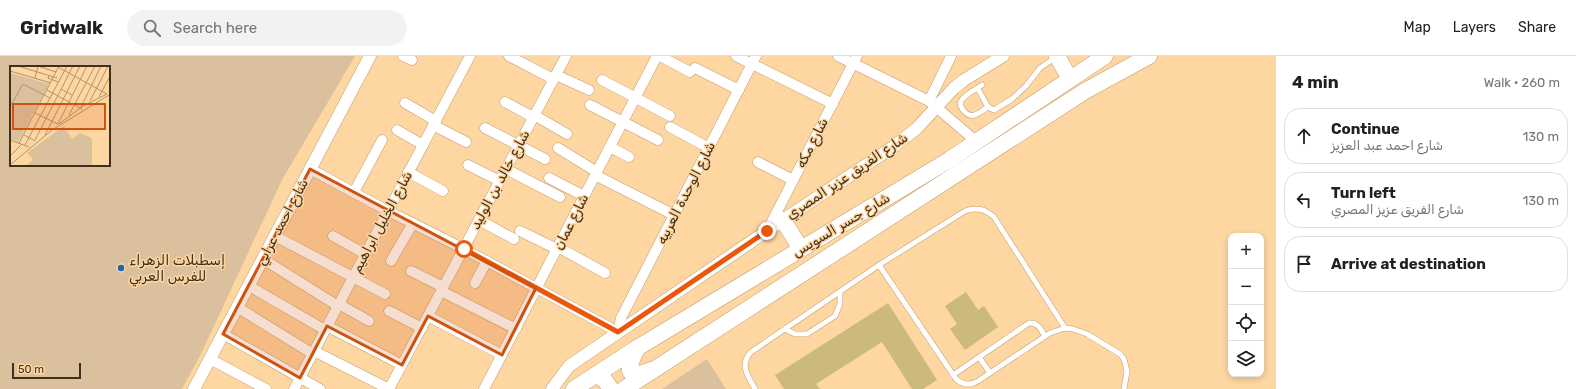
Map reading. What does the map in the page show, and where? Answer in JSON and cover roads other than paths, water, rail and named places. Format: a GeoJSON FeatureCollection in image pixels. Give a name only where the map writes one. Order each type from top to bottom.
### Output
{"type":"FeatureCollection","features":[{"type":"Feature","properties":{"kind":"main road"},"geometry":{"type":"LineString","coordinates":[[1057,56],[1070,79]]}},
{"type":"Feature","properties":{"kind":"main road","name":"شارع جسر السويس"},"geometry":{"type":"LineString","coordinates":[[574,389],[637,348],[949,160],[1105,56]]}},
{"type":"Feature","properties":{"kind":"main road","name":"شارع جسر السويس"},"geometry":{"type":"LineString","coordinates":[[624,389],[651,370],[1085,91],[1149,56]]}},
{"type":"Feature","properties":{"kind":"main road"},"geometry":{"type":"LineString","coordinates":[[783,220],[802,249]]}},
{"type":"Feature","properties":{"kind":"main road"},"geometry":{"type":"LineString","coordinates":[[637,348],[630,366],[631,372],[639,374],[651,370]]}},
{"type":"Feature","properties":{"kind":"main road"},"geometry":{"type":"LineString","coordinates":[[595,375],[604,379],[611,389]]}},
{"type":"Feature","properties":{"kind":"street","name":"شارع احمد عرابي"},"geometry":{"type":"LineString","coordinates":[[194,389],[370,56]]}},
{"type":"Feature","properties":{"kind":"street","name":"شارع الخليل ابراهيم"},"geometry":{"type":"LineString","coordinates":[[294,389],[470,56]]}},
{"type":"Feature","properties":{"kind":"street"},"geometry":{"type":"LineString","coordinates":[[509,56],[554,77],[589,90]]}},
{"type":"Feature","properties":{"kind":"street","name":"شارع خالد بن الوليد"},"geometry":{"type":"LineString","coordinates":[[389,389],[566,56]]}},
{"type":"Feature","properties":{"kind":"street","name":"شارع عمان"},"geometry":{"type":"LineString","coordinates":[[484,389],[657,56]]}},
{"type":"Feature","properties":{"kind":"street"},"geometry":{"type":"LineString","coordinates":[[660,56],[739,90]]}},
{"type":"Feature","properties":{"kind":"street"},"geometry":{"type":"LineString","coordinates":[[736,56],[754,60],[833,104]]}},
{"type":"Feature","properties":{"kind":"street"},"geometry":{"type":"LineString","coordinates":[[838,56],[855,60],[933,104],[977,142]]}},
{"type":"Feature","properties":{"kind":"street"},"geometry":{"type":"LineString","coordinates":[[933,104],[952,56]]}},
{"type":"Feature","properties":{"kind":"street","name":"شارع الفريق عزيز المصري"},"geometry":{"type":"LineString","coordinates":[[552,389],[569,366],[893,147],[916,129],[933,104],[950,93],[964,80],[1003,56]]}},
{"type":"Feature","properties":{"kind":"street","name":"شارع الوحدة العربيه"},"geometry":{"type":"LineString","coordinates":[[619,331],[621,318],[754,60]]}},
{"type":"Feature","properties":{"kind":"street","name":"شارع مكه"},"geometry":{"type":"LineString","coordinates":[[767,231],[855,60]]}},
{"type":"Feature","properties":{"kind":"street"},"geometry":{"type":"LineString","coordinates":[[602,80],[635,97],[709,148]]}},
{"type":"Feature","properties":{"kind":"street"},"geometry":{"type":"LineString","coordinates":[[505,102],[567,134]]}},
{"type":"Feature","properties":{"kind":"street"},"geometry":{"type":"LineString","coordinates":[[405,103],[434,123],[466,142]]}},
{"type":"Feature","properties":{"kind":"street"},"geometry":{"type":"LineString","coordinates":[[590,105],[658,140]]}},
{"type":"Feature","properties":{"kind":"street"},"geometry":{"type":"LineString","coordinates":[[485,128],[545,159]]}},
{"type":"Feature","properties":{"kind":"street"},"geometry":{"type":"LineString","coordinates":[[397,130],[423,145]]}},
{"type":"Feature","properties":{"kind":"street"},"geometry":{"type":"LineString","coordinates":[[354,192],[382,140]]}},
{"type":"Feature","properties":{"kind":"street"},"geometry":{"type":"LineString","coordinates":[[610,147],[629,157]]}},
{"type":"Feature","properties":{"kind":"street"},"geometry":{"type":"LineString","coordinates":[[558,148],[596,173],[674,214]]}},
{"type":"Feature","properties":{"kind":"street"},"geometry":{"type":"LineString","coordinates":[[758,162],[793,180]]}},
{"type":"Feature","properties":{"kind":"street"},"geometry":{"type":"LineString","coordinates":[[468,165],[500,181]]}},
{"type":"Feature","properties":{"kind":"street"},"geometry":{"type":"LineString","coordinates":[[310,169],[619,331]]}},
{"type":"Feature","properties":{"kind":"street"},"geometry":{"type":"LineString","coordinates":[[506,169],[560,197]]}},
{"type":"Feature","properties":{"kind":"street"},"geometry":{"type":"LineString","coordinates":[[408,172],[443,191]]}},
{"type":"Feature","properties":{"kind":"street"},"geometry":{"type":"LineString","coordinates":[[549,178],[584,196]]}},
{"type":"Feature","properties":{"kind":"street"},"geometry":{"type":"LineString","coordinates":[[479,220],[517,235],[557,248],[605,273]]}},
{"type":"Feature","properties":{"kind":"street"},"geometry":{"type":"LineString","coordinates":[[391,261],[413,223]]}},
{"type":"Feature","properties":{"kind":"street"},"geometry":{"type":"LineString","coordinates":[[276,236],[385,294]]}},
{"type":"Feature","properties":{"kind":"street"},"geometry":{"type":"LineString","coordinates":[[334,236],[365,254]]}},
{"type":"Feature","properties":{"kind":"street"},"geometry":{"type":"LineString","coordinates":[[263,259],[338,305],[368,321]]}},
{"type":"Feature","properties":{"kind":"street"},"geometry":{"type":"LineString","coordinates":[[475,283],[487,261]]}},
{"type":"Feature","properties":{"kind":"street"},"geometry":{"type":"LineString","coordinates":[[411,271],[516,329]]}},
{"type":"Feature","properties":{"kind":"street"},"geometry":{"type":"LineString","coordinates":[[248,286],[326,328],[402,365]]}},
{"type":"Feature","properties":{"kind":"street"},"geometry":{"type":"LineString","coordinates":[[238,307],[313,352],[389,389]]}},
{"type":"Feature","properties":{"kind":"street"},"geometry":{"type":"LineString","coordinates":[[389,311],[422,328]]}},
{"type":"Feature","properties":{"kind":"street"},"geometry":{"type":"LineString","coordinates":[[428,316],[502,355]]}},
{"type":"Feature","properties":{"kind":"street"},"geometry":{"type":"LineString","coordinates":[[223,334],[320,389]]}},
{"type":"Feature","properties":{"kind":"street"},"geometry":{"type":"LineString","coordinates":[[210,359],[266,389]]}},
{"type":"Feature","properties":{"kind":"lane"},"geometry":{"type":"LineString","coordinates":[[988,107],[971,116],[967,115],[961,107],[961,102],[980,87],[988,107],[994,110],[1012,99],[1026,86],[1040,68],[1057,56]]}},
{"type":"Feature","properties":{"kind":"lane"},"geometry":{"type":"LineString","coordinates":[[756,389],[744,368],[744,362],[747,356],[878,265],[965,211],[973,209],[981,209],[994,217],[1065,328]]}},
{"type":"Feature","properties":{"kind":"lane"},"geometry":{"type":"LineString","coordinates":[[878,265],[953,375],[967,387],[1045,336],[1065,328],[1087,334],[1120,354],[1127,365],[1124,389]]}},
{"type":"Feature","properties":{"kind":"lane"},"geometry":{"type":"LineString","coordinates":[[785,329],[795,334],[807,334],[835,316],[840,304],[840,292]]}},
{"type":"Feature","properties":{"kind":"lane"},"geometry":{"type":"LineString","coordinates":[[953,375],[1030,322],[1038,325],[1045,336]]}},
{"type":"Feature","properties":{"kind":"lane"},"geometry":{"type":"LineString","coordinates":[[979,357],[990,373]]}},
{"type":"Feature","properties":{"kind":"place","name":"إسطبلات الزهراء للفرس العربي"},"geometry":{"type":"Point","coordinates":[121,268]}}]}
